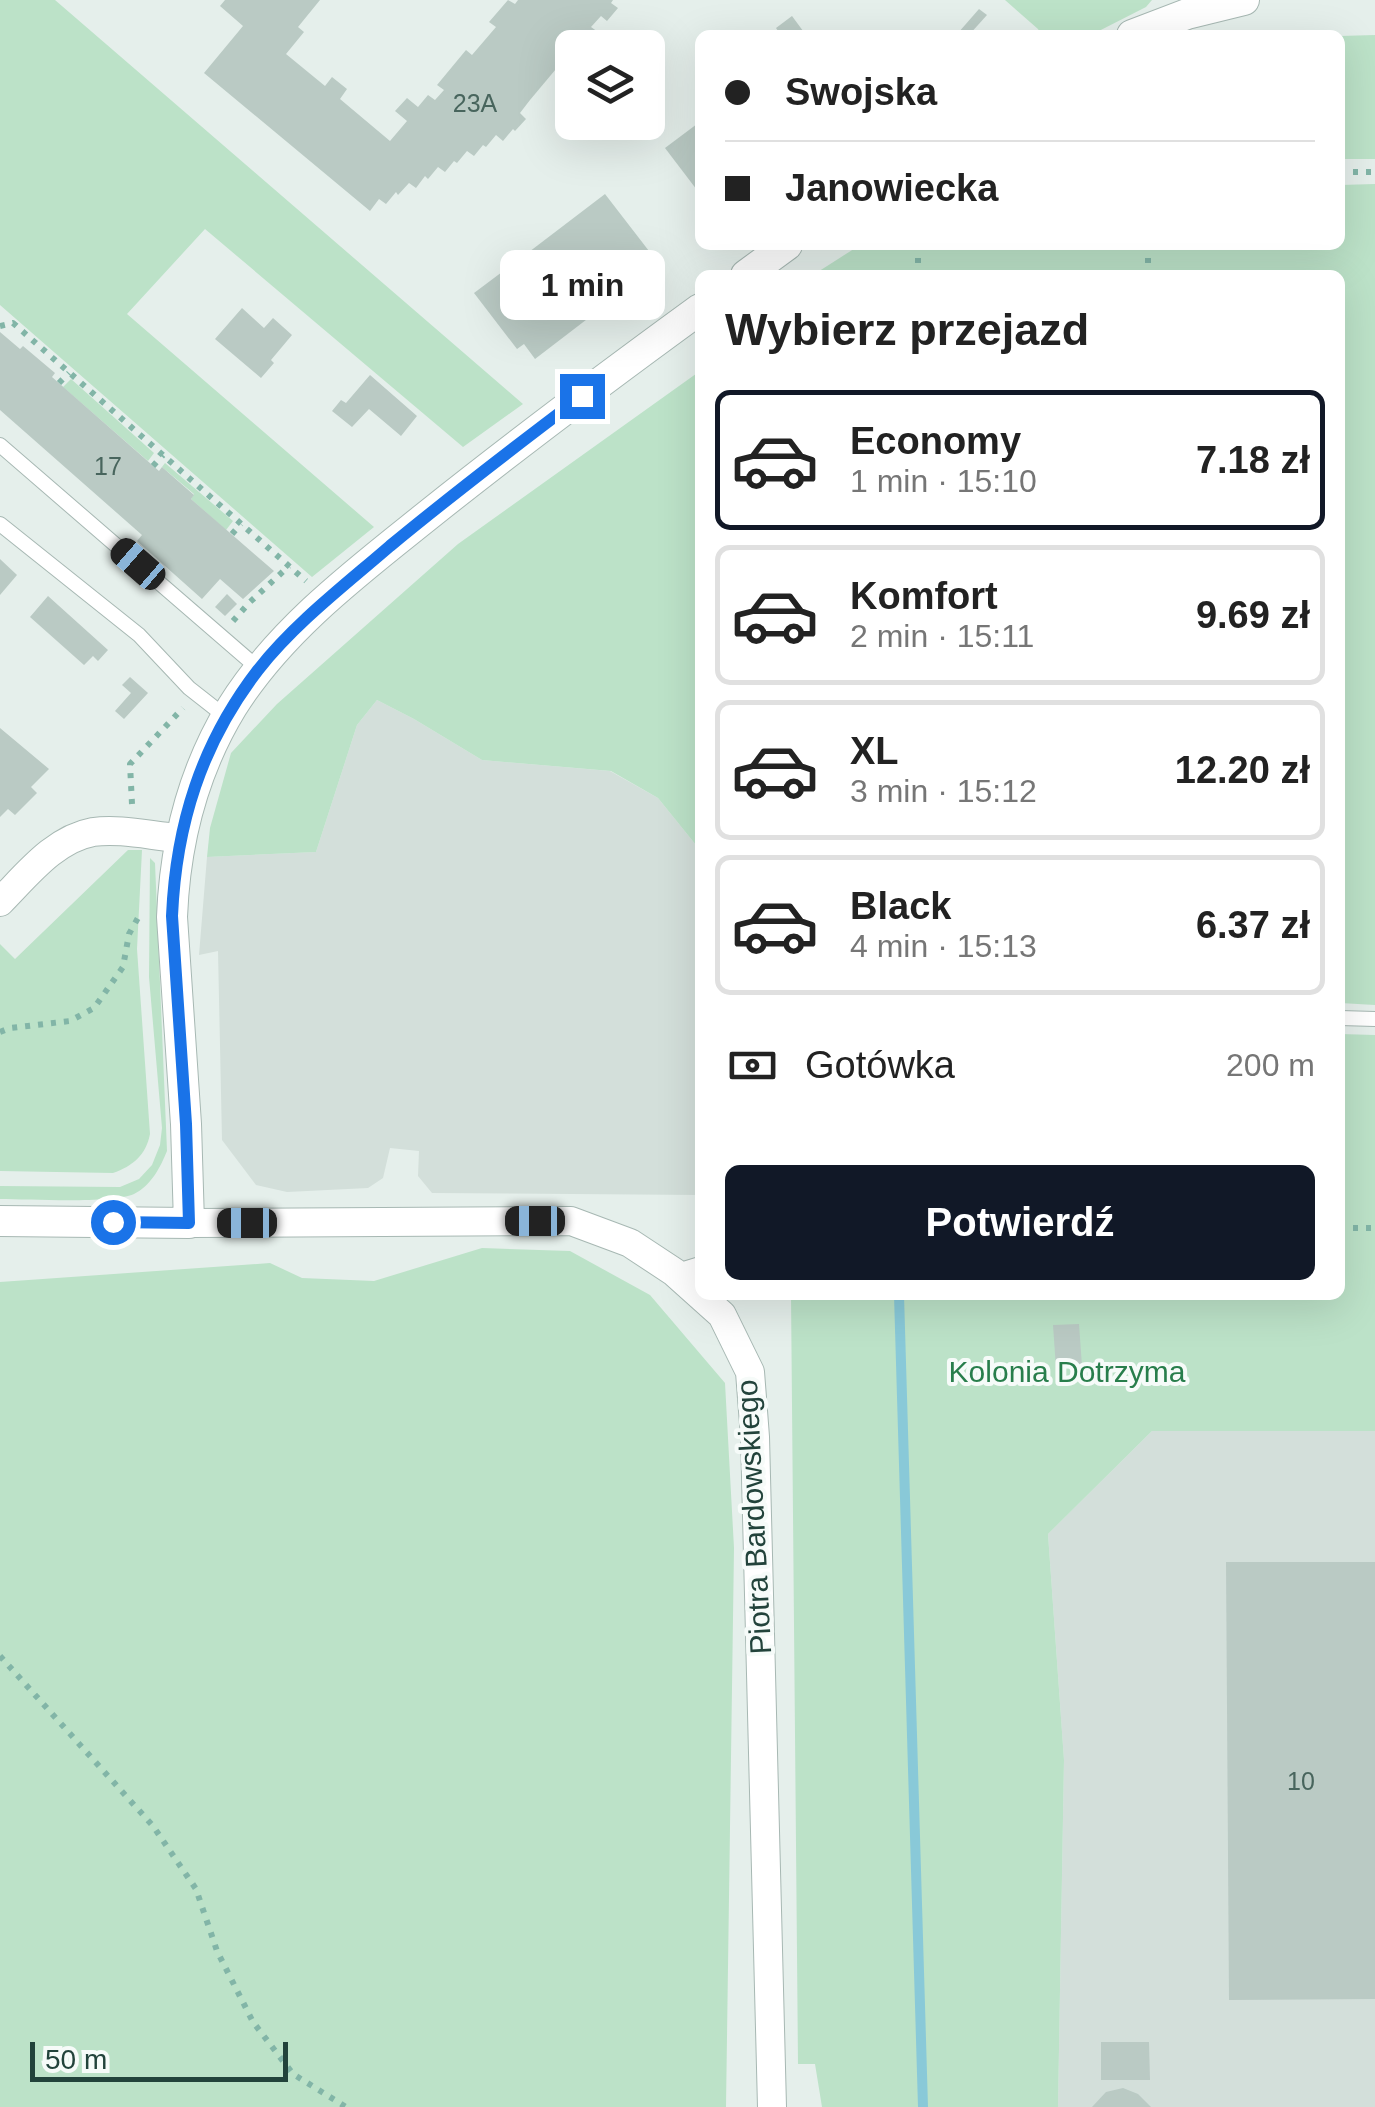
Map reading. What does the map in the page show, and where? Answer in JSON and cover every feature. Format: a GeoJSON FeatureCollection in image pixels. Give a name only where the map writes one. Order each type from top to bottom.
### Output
{"type":"FeatureCollection","features":[{"type":"Feature","properties":{"kind":"street"},"geometry":{"type":"LineString","coordinates":[[1141,30],[1185,7],[1244,0]]}},
{"type":"Feature","properties":{"kind":"street"},"geometry":{"type":"LineString","coordinates":[[753,270],[780,250]]}},
{"type":"Feature","properties":{"kind":"street"},"geometry":{"type":"LineString","coordinates":[[0,1221],[189,1223],[172,916],[180,838],[197,778],[227,717],[259,669],[332,594],[497,460],[695,313]]}},
{"type":"Feature","properties":{"kind":"street"},"geometry":{"type":"LineString","coordinates":[[0,902],[48,854],[84,835],[110,832],[180,838]]}},
{"type":"Feature","properties":{"kind":"street","name":"Piotra Bardowskiego"},"geometry":{"type":"LineString","coordinates":[[189,1223],[571,1221],[687,1268]]}},
{"type":"Feature","properties":{"kind":"street","name":"Piotra Bardowskiego"},"geometry":{"type":"LineString","coordinates":[[711,1300],[750,1372],[755,1437],[772,2107]]}},
{"type":"Feature","properties":{"kind":"lane"},"geometry":{"type":"LineString","coordinates":[[0,444],[259,669]]}},
{"type":"Feature","properties":{"kind":"lane"},"geometry":{"type":"LineString","coordinates":[[0,524],[139,635],[190,688],[227,717]]}},
{"type":"Feature","properties":{"kind":"lane"},"geometry":{"type":"LineString","coordinates":[[1345,1018],[1375,1019]]}},
{"type":"Feature","properties":{"kind":"path"},"geometry":{"type":"LineString","coordinates":[[1345,172],[1375,172]]}},
{"type":"Feature","properties":{"kind":"path"},"geometry":{"type":"LineString","coordinates":[[0,326],[12,323],[310,585]]}},
{"type":"Feature","properties":{"kind":"path"},"geometry":{"type":"LineString","coordinates":[[59,384],[69,373]]}},
{"type":"Feature","properties":{"kind":"path"},"geometry":{"type":"LineString","coordinates":[[153,466],[163,455]]}},
{"type":"Feature","properties":{"kind":"path"},"geometry":{"type":"LineString","coordinates":[[232,534],[241,524]]}},
{"type":"Feature","properties":{"kind":"path"},"geometry":{"type":"LineString","coordinates":[[221,636],[250,602],[290,566]]}},
{"type":"Feature","properties":{"kind":"path"},"geometry":{"type":"LineString","coordinates":[[264,589],[274,600]]}},
{"type":"Feature","properties":{"kind":"path"},"geometry":{"type":"LineString","coordinates":[[0,1032],[70,1022],[94,1008],[123,967],[129,934],[144,908]]}},
{"type":"Feature","properties":{"kind":"path"},"geometry":{"type":"LineString","coordinates":[[1345,1228],[1375,1228]]}},
{"type":"Feature","properties":{"kind":"path"},"geometry":{"type":"LineString","coordinates":[[0,1656],[153,1826],[196,1889],[217,1951],[254,2022],[293,2074],[346,2107]]}},
{"type":"Feature","properties":{"kind":"shaded area"},"geometry":{"type":"Polygon","coordinates":[[[377,700],[482,760],[610,771],[658,798],[695,844],[695,1195],[432,1193],[418,1176],[419,1151],[390,1148],[383,1178],[368,1188],[287,1192],[256,1185],[222,1140],[218,951],[199,955],[207,857],[316,852],[357,725],[377,700]]]}},
{"type":"Feature","properties":{"kind":"shaded area"},"geometry":{"type":"Polygon","coordinates":[[[1152,1431],[1375,1431],[1375,2107],[1058,2107],[1064,1760],[1048,1534],[1152,1431]]]}},
{"type":"Feature","properties":{"kind":"green space"},"geometry":{"type":"Polygon","coordinates":[[[0,0],[55,0],[523,404],[463,447],[205,229],[127,314],[374,527],[312,577],[0,305],[0,0]]]}},
{"type":"Feature","properties":{"kind":"green space"},"geometry":{"type":"Polygon","coordinates":[[[1005,0],[1152,0],[1146,7],[1101,30],[1038,29],[1005,0]]]}},
{"type":"Feature","properties":{"kind":"green space"},"geometry":{"type":"Polygon","coordinates":[[[1375,35],[1375,159],[1345,159],[1345,36],[1375,35]]]}},
{"type":"Feature","properties":{"kind":"green space"},"geometry":{"type":"Polygon","coordinates":[[[1375,184],[1375,1005],[1345,1003],[1345,270],[821,270],[852,250],[1345,250],[1345,185],[1375,184]]]}},
{"type":"Feature","properties":{"kind":"green space"},"geometry":{"type":"Polygon","coordinates":[[[695,375],[695,844],[658,798],[611,771],[482,760],[377,700],[357,725],[316,852],[207,857],[210,828],[231,753],[277,704],[458,544],[695,375]]]}},
{"type":"Feature","properties":{"kind":"green space"},"geometry":{"type":"Polygon","coordinates":[[[71,379],[154,453],[148,461],[63,387],[71,379]]]}},
{"type":"Feature","properties":{"kind":"green space"},"geometry":{"type":"Polygon","coordinates":[[[165,463],[233,521],[226,530],[191,499],[194,494],[162,467],[165,463]]]}},
{"type":"Feature","properties":{"kind":"green space"},"geometry":{"type":"Polygon","coordinates":[[[128,850],[142,850],[137,949],[148,1141],[138,1159],[113,1173],[0,1171],[0,944],[15,959],[128,850]]]}},
{"type":"Feature","properties":{"kind":"green space"},"geometry":{"type":"Polygon","coordinates":[[[150,858],[155,863],[165,1157],[145,1186],[123,1197],[0,1199],[0,1186],[120,1187],[139,1179],[152,1165],[162,1128],[149,977],[150,858]]]}},
{"type":"Feature","properties":{"kind":"green space","name":"Kolonia Dotrzyma"},"geometry":{"type":"Polygon","coordinates":[[[1345,1034],[1375,1035],[1375,1431],[1152,1431],[1048,1534],[1064,1760],[1058,2107],[822,2107],[815,2064],[798,2064],[791,1300],[1345,1300],[1345,1034]]]}},
{"type":"Feature","properties":{"kind":"green space"},"geometry":{"type":"Polygon","coordinates":[[[482,1248],[570,1251],[650,1295],[725,1383],[734,1548],[726,2107],[0,2107],[0,1282],[270,1263],[302,1278],[374,1281],[482,1248]]]}},
{"type":"Feature","properties":{"kind":"building"},"geometry":{"type":"Polygon","coordinates":[[[225,0],[320,0],[298,27],[304,32],[286,54],[325,86],[332,77],[347,89],[340,99],[390,141],[407,121],[395,111],[407,98],[418,107],[428,95],[435,100],[444,90],[437,85],[466,50],[472,55],[496,27],[489,22],[508,0],[515,4],[518,0],[613,0],[611,3],[618,8],[607,21],[601,16],[591,27],[595,30],[555,30],[555,70],[520,113],[526,119],[503,141],[496,135],[474,156],[467,151],[445,172],[438,167],[416,188],[409,183],[386,204],[379,199],[370,211],[204,73],[243,26],[220,6],[225,0]]]}},
{"type":"Feature","properties":{"kind":"building"},"geometry":{"type":"Polygon","coordinates":[[[979,9],[987,15],[974,30],[961,30],[979,9]]]}},
{"type":"Feature","properties":{"kind":"building"},"geometry":{"type":"Polygon","coordinates":[[[792,16],[802,30],[777,30],[792,16]]]}},
{"type":"Feature","properties":{"kind":"building"},"geometry":{"type":"Polygon","coordinates":[[[695,126],[695,187],[665,148],[695,126]]]}},
{"type":"Feature","properties":{"kind":"building"},"geometry":{"type":"Polygon","coordinates":[[[605,194],[659,264],[535,359],[524,344],[517,349],[474,293],[514,263],[519,270],[530,261],[525,255],[605,194]]]}},
{"type":"Feature","properties":{"kind":"building"},"geometry":{"type":"Polygon","coordinates":[[[242,308],[264,328],[273,318],[292,335],[261,378],[215,339],[242,308]]]}},
{"type":"Feature","properties":{"kind":"building"},"geometry":{"type":"Polygon","coordinates":[[[0,332],[55,373],[52,377],[159,471],[162,467],[194,495],[191,499],[274,571],[243,599],[220,579],[202,599],[137,541],[142,535],[0,410],[0,332]]]}},
{"type":"Feature","properties":{"kind":"building"},"geometry":{"type":"Polygon","coordinates":[[[370,375],[417,416],[401,436],[369,409],[352,427],[332,411],[341,400],[346,403],[370,375]]]}},
{"type":"Feature","properties":{"kind":"building"},"geometry":{"type":"Polygon","coordinates":[[[0,559],[17,575],[0,595],[0,559]]]}},
{"type":"Feature","properties":{"kind":"building"},"geometry":{"type":"Polygon","coordinates":[[[227,594],[237,604],[225,616],[215,607],[227,594]]]}},
{"type":"Feature","properties":{"kind":"building"},"geometry":{"type":"Polygon","coordinates":[[[48,596],[108,650],[98,661],[93,656],[84,665],[30,617],[48,596]]]}},
{"type":"Feature","properties":{"kind":"building"},"geometry":{"type":"Polygon","coordinates":[[[130,677],[148,693],[124,719],[115,711],[131,693],[122,685],[130,677]]]}},
{"type":"Feature","properties":{"kind":"building"},"geometry":{"type":"Polygon","coordinates":[[[0,728],[49,769],[31,787],[37,793],[15,815],[8,809],[0,817],[0,728]]]}},
{"type":"Feature","properties":{"kind":"building"},"geometry":{"type":"Polygon","coordinates":[[[1079,1324],[1082,1366],[1056,1368],[1053,1325],[1079,1324]]]}},
{"type":"Feature","properties":{"kind":"building"},"geometry":{"type":"Polygon","coordinates":[[[1226,1562],[1375,1562],[1375,1999],[1229,2000],[1226,1562]]]}},
{"type":"Feature","properties":{"kind":"building"},"geometry":{"type":"Polygon","coordinates":[[[1101,2042],[1149,2042],[1150,2080],[1101,2080],[1101,2042]]]}},
{"type":"Feature","properties":{"kind":"building"},"geometry":{"type":"Polygon","coordinates":[[[1123,2088],[1138,2094],[1151,2107],[1092,2107],[1106,2092],[1123,2088]]]}},
{"type":"Feature","properties":{"kind":"waterway"},"geometry":{"type":"LineString","coordinates":[[899,1300],[923,2107]]}},
{"type":"Feature","properties":{"kind":"route"},"geometry":{"type":"LineString","coordinates":[[113,1222],[189,1223],[173,894],[187,808],[231,708],[259,669],[332,594],[582,396]]}}]}
